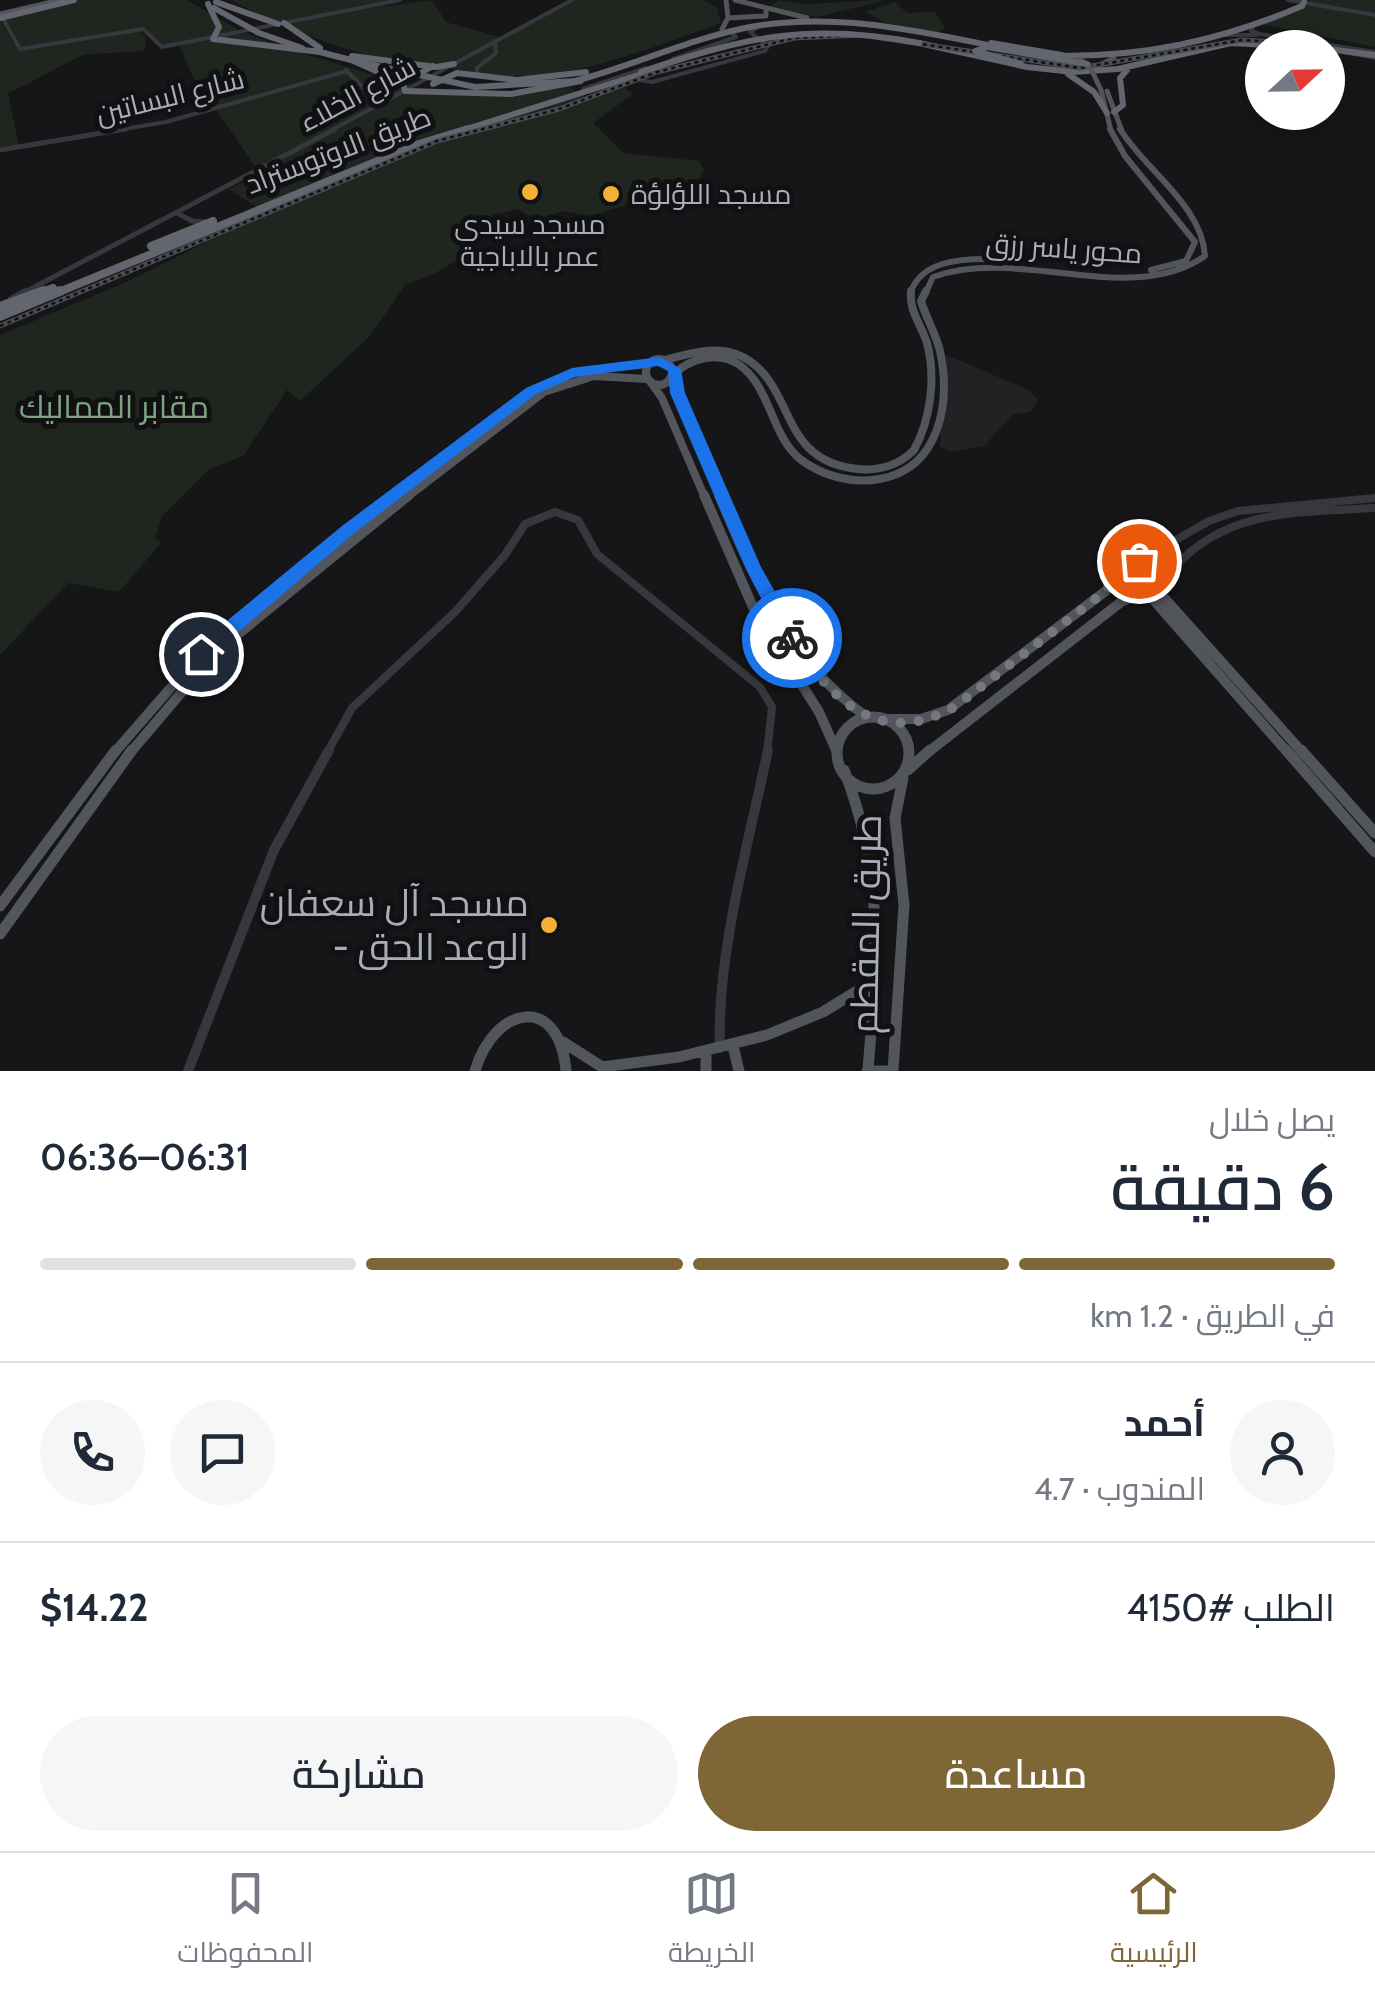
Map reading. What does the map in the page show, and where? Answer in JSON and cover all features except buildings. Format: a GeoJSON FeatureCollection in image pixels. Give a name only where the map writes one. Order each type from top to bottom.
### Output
{"type":"FeatureCollection","features":[{"type":"Feature","properties":{"kind":"highway"},"geometry":{"type":"LineString","coordinates":[[1,18],[70,0]]}},
{"type":"Feature","properties":{"kind":"highway"},"geometry":{"type":"LineString","coordinates":[[209,3],[281,23],[320,50]]}},
{"type":"Feature","properties":{"kind":"highway"},"geometry":{"type":"LineString","coordinates":[[209,3],[219,27],[210,36],[238,45],[320,50]]}},
{"type":"Feature","properties":{"kind":"highway"},"geometry":{"type":"LineString","coordinates":[[209,3],[258,34],[475,88],[520,88],[573,79],[729,30],[772,23],[889,27]]}},
{"type":"Feature","properties":{"kind":"highway"},"geometry":{"type":"LineString","coordinates":[[729,30],[807,18],[867,21],[1020,49],[1116,55],[1236,32],[1292,14],[1302,3]]}},
{"type":"Feature","properties":{"kind":"highway"},"geometry":{"type":"LineString","coordinates":[[867,21],[1063,57],[1114,58],[1284,14],[1302,3]]}},
{"type":"Feature","properties":{"kind":"highway"},"geometry":{"type":"LineString","coordinates":[[834,19],[861,22],[858,25]]}},
{"type":"Feature","properties":{"kind":"highway"},"geometry":{"type":"LineString","coordinates":[[643,72],[745,40],[791,32],[854,32],[1057,71]]}},
{"type":"Feature","properties":{"kind":"highway"},"geometry":{"type":"LineString","coordinates":[[919,44],[1002,65],[1068,74],[1127,70],[1233,44],[1245,45]]}},
{"type":"Feature","properties":{"kind":"highway"},"geometry":{"type":"LineString","coordinates":[[1088,64],[987,47],[975,51],[1057,71],[1118,70],[1245,45]]}},
{"type":"Feature","properties":{"kind":"highway"},"geometry":{"type":"LineString","coordinates":[[1345,52],[1375,55]]}},
{"type":"Feature","properties":{"kind":"highway"},"geometry":{"type":"LineString","coordinates":[[354,58],[404,87],[485,94],[552,89],[588,75]]}},
{"type":"Feature","properties":{"kind":"highway"},"geometry":{"type":"LineString","coordinates":[[354,58],[437,68]]}},
{"type":"Feature","properties":{"kind":"highway"},"geometry":{"type":"LineString","coordinates":[[404,87],[437,68],[454,64]]}},
{"type":"Feature","properties":{"kind":"highway"},"geometry":{"type":"LineString","coordinates":[[1120,82],[1087,76],[1100,91],[1110,113],[1124,105],[1120,82],[1127,70]]}},
{"type":"Feature","properties":{"kind":"highway","name":"طريق الاوتوستراد"},"geometry":{"type":"LineString","coordinates":[[0,312],[86,281],[192,229],[428,137],[643,72]]}},
{"type":"Feature","properties":{"kind":"highway","name":"طريق الاوتوستراد"},"geometry":{"type":"LineString","coordinates":[[192,229],[430,140],[643,72]]}},
{"type":"Feature","properties":{"kind":"highway"},"geometry":{"type":"LineString","coordinates":[[432,89],[450,74],[517,80],[588,75]]}},
{"type":"Feature","properties":{"kind":"highway"},"geometry":{"type":"LineString","coordinates":[[1068,74],[1100,91]]}},
{"type":"Feature","properties":{"kind":"highway","name":"طريق الاوتوستراد"},"geometry":{"type":"LineString","coordinates":[[0,312],[174,239]]}},
{"type":"Feature","properties":{"kind":"main road"},"geometry":{"type":"LineString","coordinates":[[1,18],[70,0]]}},
{"type":"Feature","properties":{"kind":"main road"},"geometry":{"type":"LineString","coordinates":[[726,0],[729,30]]}},
{"type":"Feature","properties":{"kind":"main road"},"geometry":{"type":"LineString","coordinates":[[736,0],[807,18]]}},
{"type":"Feature","properties":{"kind":"main road"},"geometry":{"type":"LineString","coordinates":[[728,18],[768,16],[765,10]]}},
{"type":"Feature","properties":{"kind":"main road"},"geometry":{"type":"LineString","coordinates":[[1063,57],[1088,64],[1100,91]]}},
{"type":"Feature","properties":{"kind":"main road"},"geometry":{"type":"LineString","coordinates":[[1100,91],[1098,64],[1114,58]]}},
{"type":"Feature","properties":{"kind":"main road","name":"محور ياسر رزق"},"geometry":{"type":"LineString","coordinates":[[674,374],[686,364],[706,357],[734,362],[748,373],[782,439],[801,460],[849,479],[898,476],[925,459],[939,433],[942,359],[921,301],[928,281],[942,271],[968,265],[1148,276],[1181,272],[1201,262],[1207,248],[1201,232],[1166,182],[1125,136],[1100,91]]}},
{"type":"Feature","properties":{"kind":"main road","name":"محور ياسر رزق"},"geometry":{"type":"LineString","coordinates":[[660,361],[707,350],[744,357],[760,369],[795,436],[812,454],[842,467],[885,467],[913,453],[926,426],[928,346],[910,300],[922,274],[942,263],[969,258],[1137,270],[1174,267],[1189,259],[1196,245],[1135,171],[1109,128],[1110,113]]}},
{"type":"Feature","properties":{"kind":"main road"},"geometry":{"type":"LineString","coordinates":[[1135,171],[1156,188],[1164,188],[1166,182]]}},
{"type":"Feature","properties":{"kind":"main road"},"geometry":{"type":"LineString","coordinates":[[1165,204],[1161,192],[1176,200]]}},
{"type":"Feature","properties":{"kind":"main road"},"geometry":{"type":"LineString","coordinates":[[0,906],[143,716],[240,617],[531,391],[572,373],[660,361],[672,365],[680,399],[772,605],[825,687],[848,708],[903,735],[910,753],[905,774]]}},
{"type":"Feature","properties":{"kind":"main road"},"geometry":{"type":"LineString","coordinates":[[648,364],[643,372],[664,403],[753,607],[819,712],[844,770],[873,787],[905,774],[942,738],[1121,602],[1152,591]]}},
{"type":"Feature","properties":{"kind":"main road"},"geometry":{"type":"LineString","coordinates":[[0,934],[154,723],[248,622],[538,396],[574,380],[617,374],[664,382],[674,374]]}},
{"type":"Feature","properties":{"kind":"main road"},"geometry":{"type":"LineString","coordinates":[[617,374],[645,386],[664,403]]}},
{"type":"Feature","properties":{"kind":"main road"},"geometry":{"type":"LineString","coordinates":[[836,750],[848,724],[873,718],[921,719],[956,706],[1107,590],[1119,565],[1139,561],[1152,566],[1152,591],[1375,852]]}},
{"type":"Feature","properties":{"kind":"main road"},"geometry":{"type":"LineString","coordinates":[[1117,576],[1152,591],[1375,833]]}},
{"type":"Feature","properties":{"kind":"main road","name":"طريق المقطم"},"geometry":{"type":"LineString","coordinates":[[844,770],[865,822],[879,882],[868,1070]]}},
{"type":"Feature","properties":{"kind":"main road","name":"طريق المقطم"},"geometry":{"type":"LineString","coordinates":[[891,1071],[904,904],[895,818],[905,774]]}},
{"type":"Feature","properties":{"kind":"main road"},"geometry":{"type":"LineString","coordinates":[[474,1071],[486,1038],[516,1016],[541,1018],[562,1042],[590,1063],[610,1068],[720,1049],[834,1007],[875,980]]}},
{"type":"Feature","properties":{"kind":"main road"},"geometry":{"type":"LineString","coordinates":[[562,1042],[566,1071]]}},
{"type":"Feature","properties":{"kind":"main road"},"geometry":{"type":"LineString","coordinates":[[706,1071],[720,1049]]}},
{"type":"Feature","properties":{"kind":"main road"},"geometry":{"type":"LineString","coordinates":[[720,1049],[739,1071]]}},
{"type":"Feature","properties":{"kind":"main road"},"geometry":{"type":"LineString","coordinates":[[868,1070],[891,1071]]}},
{"type":"Feature","properties":{"kind":"street"},"geometry":{"type":"LineString","coordinates":[[1,18],[20,48],[139,29],[162,46],[400,0]]}},
{"type":"Feature","properties":{"kind":"street","name":"شارع الخلاء"},"geometry":{"type":"LineString","coordinates":[[454,64],[572,0]]}},
{"type":"Feature","properties":{"kind":"street"},"geometry":{"type":"LineString","coordinates":[[1288,0],[1375,15]]}},
{"type":"Feature","properties":{"kind":"street"},"geometry":{"type":"LineString","coordinates":[[628,79],[652,82],[765,48],[751,30],[772,23]]}},
{"type":"Feature","properties":{"kind":"street"},"geometry":{"type":"LineString","coordinates":[[1251,30],[1254,25]]}},
{"type":"Feature","properties":{"kind":"street"},"geometry":{"type":"LineString","coordinates":[[729,30],[757,40]]}},
{"type":"Feature","properties":{"kind":"street"},"geometry":{"type":"LineString","coordinates":[[525,110],[736,36],[729,30]]}},
{"type":"Feature","properties":{"kind":"street"},"geometry":{"type":"LineString","coordinates":[[1217,33],[1245,35]]}},
{"type":"Feature","properties":{"kind":"street"},"geometry":{"type":"LineString","coordinates":[[477,75],[478,68],[496,54],[495,42]]}},
{"type":"Feature","properties":{"kind":"street"},"geometry":{"type":"LineString","coordinates":[[1345,49],[1375,55]]}},
{"type":"Feature","properties":{"kind":"street","name":"شارع البساتين"},"geometry":{"type":"LineString","coordinates":[[0,150],[166,122],[345,69],[373,98]]}},
{"type":"Feature","properties":{"kind":"street","name":"شارع الخلاء"},"geometry":{"type":"LineString","coordinates":[[0,312],[404,87]]}},
{"type":"Feature","properties":{"kind":"street"},"geometry":{"type":"LineString","coordinates":[[177,213],[192,229]]}},
{"type":"Feature","properties":{"kind":"street"},"geometry":{"type":"LineString","coordinates":[[1139,561],[1173,546],[1210,520],[1247,509],[1375,498]]}},
{"type":"Feature","properties":{"kind":"street"},"geometry":{"type":"LineString","coordinates":[[1152,591],[1178,560],[1205,538],[1254,519],[1375,508]]}},
{"type":"Feature","properties":{"kind":"street"},"geometry":{"type":"LineString","coordinates":[[1247,509],[1254,519]]}},
{"type":"Feature","properties":{"kind":"street"},"geometry":{"type":"LineString","coordinates":[[188,1071],[274,850],[346,717],[366,692],[455,612],[509,550],[525,524],[548,512],[578,520],[597,554],[760,687],[772,707],[772,730],[736,901],[718,1031],[720,1049]]}},
{"type":"Feature","properties":{"kind":"shaded area"},"geometry":{"type":"Polygon","coordinates":[[[946,355],[1027,389],[1038,400],[1030,412],[1013,414],[984,446],[951,452],[940,447],[946,355]]]}},
{"type":"Feature","properties":{"kind":"green space"},"geometry":{"type":"Polygon","coordinates":[[[78,0],[187,0],[240,31],[410,86],[257,169],[191,73],[179,44],[164,45],[143,29],[138,30],[146,37],[145,50],[81,56],[8,93],[19,147],[0,150],[0,20],[17,48],[5,19],[78,0]]]}},
{"type":"Feature","properties":{"kind":"green space"},"geometry":{"type":"Polygon","coordinates":[[[232,0],[396,0],[350,11],[432,0],[446,22],[500,37],[452,62],[402,62],[339,47],[232,0]]]}},
{"type":"Feature","properties":{"kind":"green space"},"geometry":{"type":"Polygon","coordinates":[[[574,0],[703,0],[717,8],[721,23],[621,58],[555,73],[486,75],[450,68],[574,0]]]}},
{"type":"Feature","properties":{"kind":"green space"},"geometry":{"type":"Polygon","coordinates":[[[779,0],[806,4],[886,0],[818,17],[768,8],[779,0]]]}},
{"type":"Feature","properties":{"kind":"green space"},"geometry":{"type":"Polygon","coordinates":[[[1306,0],[1375,0],[1375,47],[1345,41],[1345,30],[1290,30],[1260,24],[1296,12],[1306,0]]]}},
{"type":"Feature","properties":{"kind":"green space"},"geometry":{"type":"Polygon","coordinates":[[[895,2],[907,13],[934,12],[945,28],[938,32],[887,23],[865,12],[895,2]]]}},
{"type":"Feature","properties":{"kind":"green space","name":"مقابر المماليك"},"geometry":{"type":"Polygon","coordinates":[[[621,85],[633,94],[593,123],[623,153],[699,161],[704,170],[691,195],[626,205],[590,216],[563,211],[536,220],[518,209],[493,215],[469,250],[432,274],[406,284],[370,336],[300,401],[287,390],[243,456],[208,470],[162,516],[155,538],[161,543],[119,592],[68,583],[0,655],[0,335],[124,283],[266,213],[229,189],[411,89],[502,95],[570,87],[586,98],[621,85]]]}},
{"type":"Feature","properties":{"kind":"railway"},"geometry":{"type":"LineString","coordinates":[[0,326],[437,141],[559,109],[657,72],[794,38],[862,35],[1080,68],[1242,40],[1295,43],[1375,57]]}},
{"type":"Feature","properties":{"kind":"way so far"},"geometry":{"type":"LineString","coordinates":[[792,638],[825,687],[848,708],[867,718],[930,717],[956,706],[1107,590],[1119,565],[1139,561]]}},
{"type":"Feature","properties":{"kind":"place","name":"مسجد سيدى عمر بالاباجية"},"geometry":{"type":"Point","coordinates":[530,192]}},
{"type":"Feature","properties":{"kind":"place","name":"مسجد اللؤلؤة"},"geometry":{"type":"Point","coordinates":[611,194]}},
{"type":"Feature","properties":{"kind":"place","name":"مسجد آل سعفان - الوعد الحق"},"geometry":{"type":"Point","coordinates":[549,925]}},
{"type":"Feature","properties":{"kind":"route"},"geometry":{"type":"LineString","coordinates":[[201,654],[240,617],[348,530],[488,428],[531,391],[572,373],[660,361],[674,369],[678,393],[696,438],[754,569],[792,638]]}}]}
